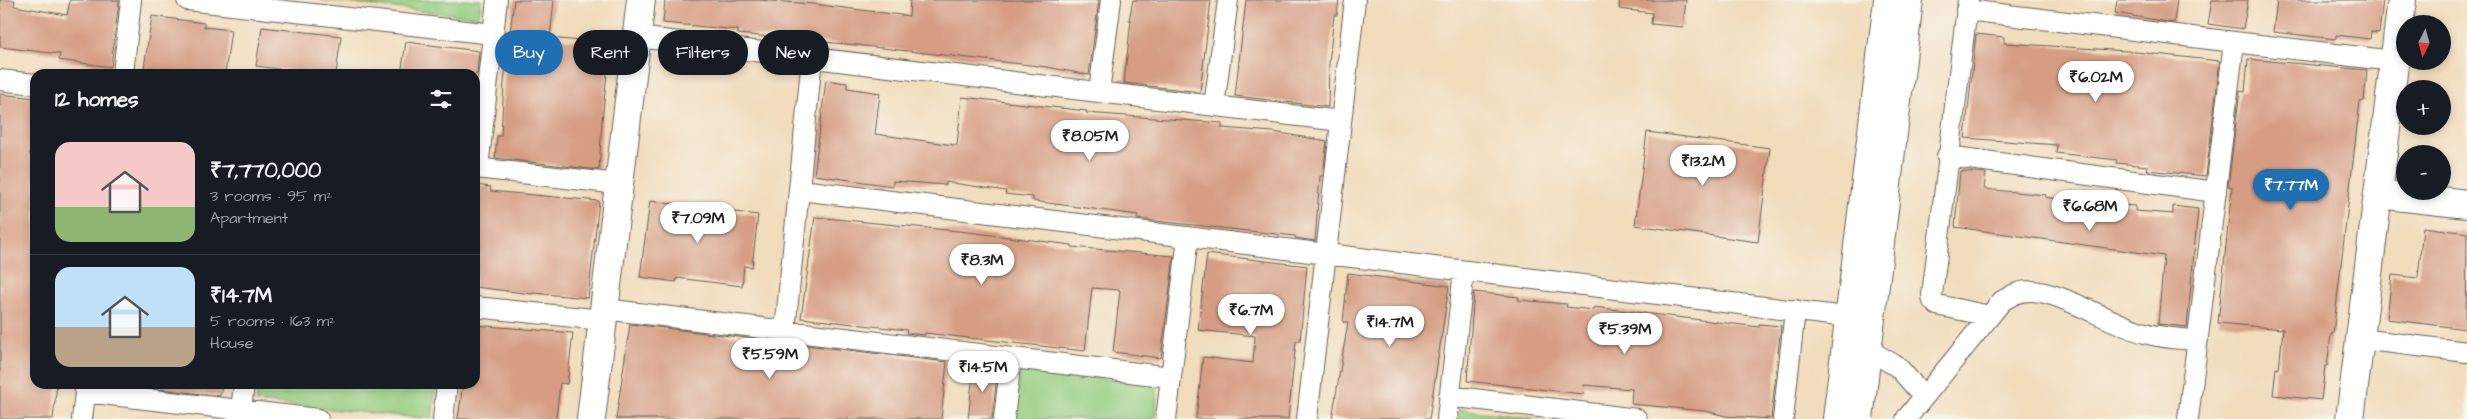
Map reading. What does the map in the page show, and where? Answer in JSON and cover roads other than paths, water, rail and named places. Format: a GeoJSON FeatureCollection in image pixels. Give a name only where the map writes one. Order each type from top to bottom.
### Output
{"type":"FeatureCollection","features":[{"type":"Feature","properties":{"kind":"street"},"geometry":{"type":"LineString","coordinates":[[124,69],[131,0]]}},
{"type":"Feature","properties":{"kind":"street"},"geometry":{"type":"LineString","coordinates":[[187,0],[293,6],[493,34]]}},
{"type":"Feature","properties":{"kind":"street"},"geometry":{"type":"LineString","coordinates":[[480,136],[497,0]]}},
{"type":"Feature","properties":{"kind":"street"},"geometry":{"type":"LineString","coordinates":[[637,30],[641,0]]}},
{"type":"Feature","properties":{"kind":"street"},"geometry":{"type":"LineString","coordinates":[[1099,92],[1111,0]]}},
{"type":"Feature","properties":{"kind":"street"},"geometry":{"type":"LineString","coordinates":[[1214,106],[1228,0]]}},
{"type":"Feature","properties":{"kind":"street"},"geometry":{"type":"LineString","coordinates":[[1306,419],[1355,0]]}},
{"type":"Feature","properties":{"kind":"street"},"geometry":{"type":"LineString","coordinates":[[1859,419],[1868,349],[1860,319],[1888,0]]}},
{"type":"Feature","properties":{"kind":"street"},"geometry":{"type":"LineString","coordinates":[[1837,419],[1860,319],[1909,0]]}},
{"type":"Feature","properties":{"kind":"street"},"geometry":{"type":"LineString","coordinates":[[2350,419],[2402,0]]}},
{"type":"Feature","properties":{"kind":"street"},"geometry":{"type":"LineString","coordinates":[[1990,316],[1944,308],[1933,300],[1947,156],[1967,5],[2234,42],[2394,61]]}},
{"type":"Feature","properties":{"kind":"street"},"geometry":{"type":"LineString","coordinates":[[648,38],[758,52]]}},
{"type":"Feature","properties":{"kind":"street"},"geometry":{"type":"LineString","coordinates":[[2188,419],[2234,42]]}},
{"type":"Feature","properties":{"kind":"street"},"geometry":{"type":"LineString","coordinates":[[829,60],[1341,121]]}},
{"type":"Feature","properties":{"kind":"street"},"geometry":{"type":"LineString","coordinates":[[591,419],[632,75]]}},
{"type":"Feature","properties":{"kind":"street"},"geometry":{"type":"LineString","coordinates":[[785,331],[810,75]]}},
{"type":"Feature","properties":{"kind":"street"},"geometry":{"type":"LineString","coordinates":[[0,80],[30,83]]}},
{"type":"Feature","properties":{"kind":"street"},"geometry":{"type":"LineString","coordinates":[[1947,156],[2216,192]]}},
{"type":"Feature","properties":{"kind":"street"},"geometry":{"type":"LineString","coordinates":[[480,168],[619,184]]}},
{"type":"Feature","properties":{"kind":"street"},"geometry":{"type":"LineString","coordinates":[[800,190],[1860,319]]}},
{"type":"Feature","properties":{"kind":"street"},"geometry":{"type":"LineString","coordinates":[[2378,194],[2467,204]]}},
{"type":"Feature","properties":{"kind":"street"},"geometry":{"type":"LineString","coordinates":[[1166,419],[1188,237]]}},
{"type":"Feature","properties":{"kind":"street"},"geometry":{"type":"LineString","coordinates":[[1446,419],[1464,271]]}},
{"type":"Feature","properties":{"kind":"street"},"geometry":{"type":"LineString","coordinates":[[1906,419],[2002,301],[2016,292],[2032,291],[2050,294],[2117,324],[2145,333],[2198,340]]}},
{"type":"Feature","properties":{"kind":"street"},"geometry":{"type":"LineString","coordinates":[[480,307],[603,315],[785,331],[1171,377]]}},
{"type":"Feature","properties":{"kind":"street"},"geometry":{"type":"LineString","coordinates":[[1783,419],[1795,310]]}},
{"type":"Feature","properties":{"kind":"street"},"geometry":{"type":"LineString","coordinates":[[2360,339],[2467,352]]}},
{"type":"Feature","properties":{"kind":"street"},"geometry":{"type":"LineString","coordinates":[[1868,349],[1898,368],[1924,397]]}},
{"type":"Feature","properties":{"kind":"street"},"geometry":{"type":"LineString","coordinates":[[1004,419],[1011,358]]}},
{"type":"Feature","properties":{"kind":"street"},"geometry":{"type":"LineString","coordinates":[[82,419],[86,389]]}},
{"type":"Feature","properties":{"kind":"street"},"geometry":{"type":"LineString","coordinates":[[93,389],[318,419]]}},
{"type":"Feature","properties":{"kind":"street"},"geometry":{"type":"LineString","coordinates":[[241,410],[243,389]]}},
{"type":"Feature","properties":{"kind":"street"},"geometry":{"type":"LineString","coordinates":[[443,419],[446,389]]}},
{"type":"Feature","properties":{"kind":"street"},"geometry":{"type":"LineString","coordinates":[[1449,396],[1637,419]]}}]}
